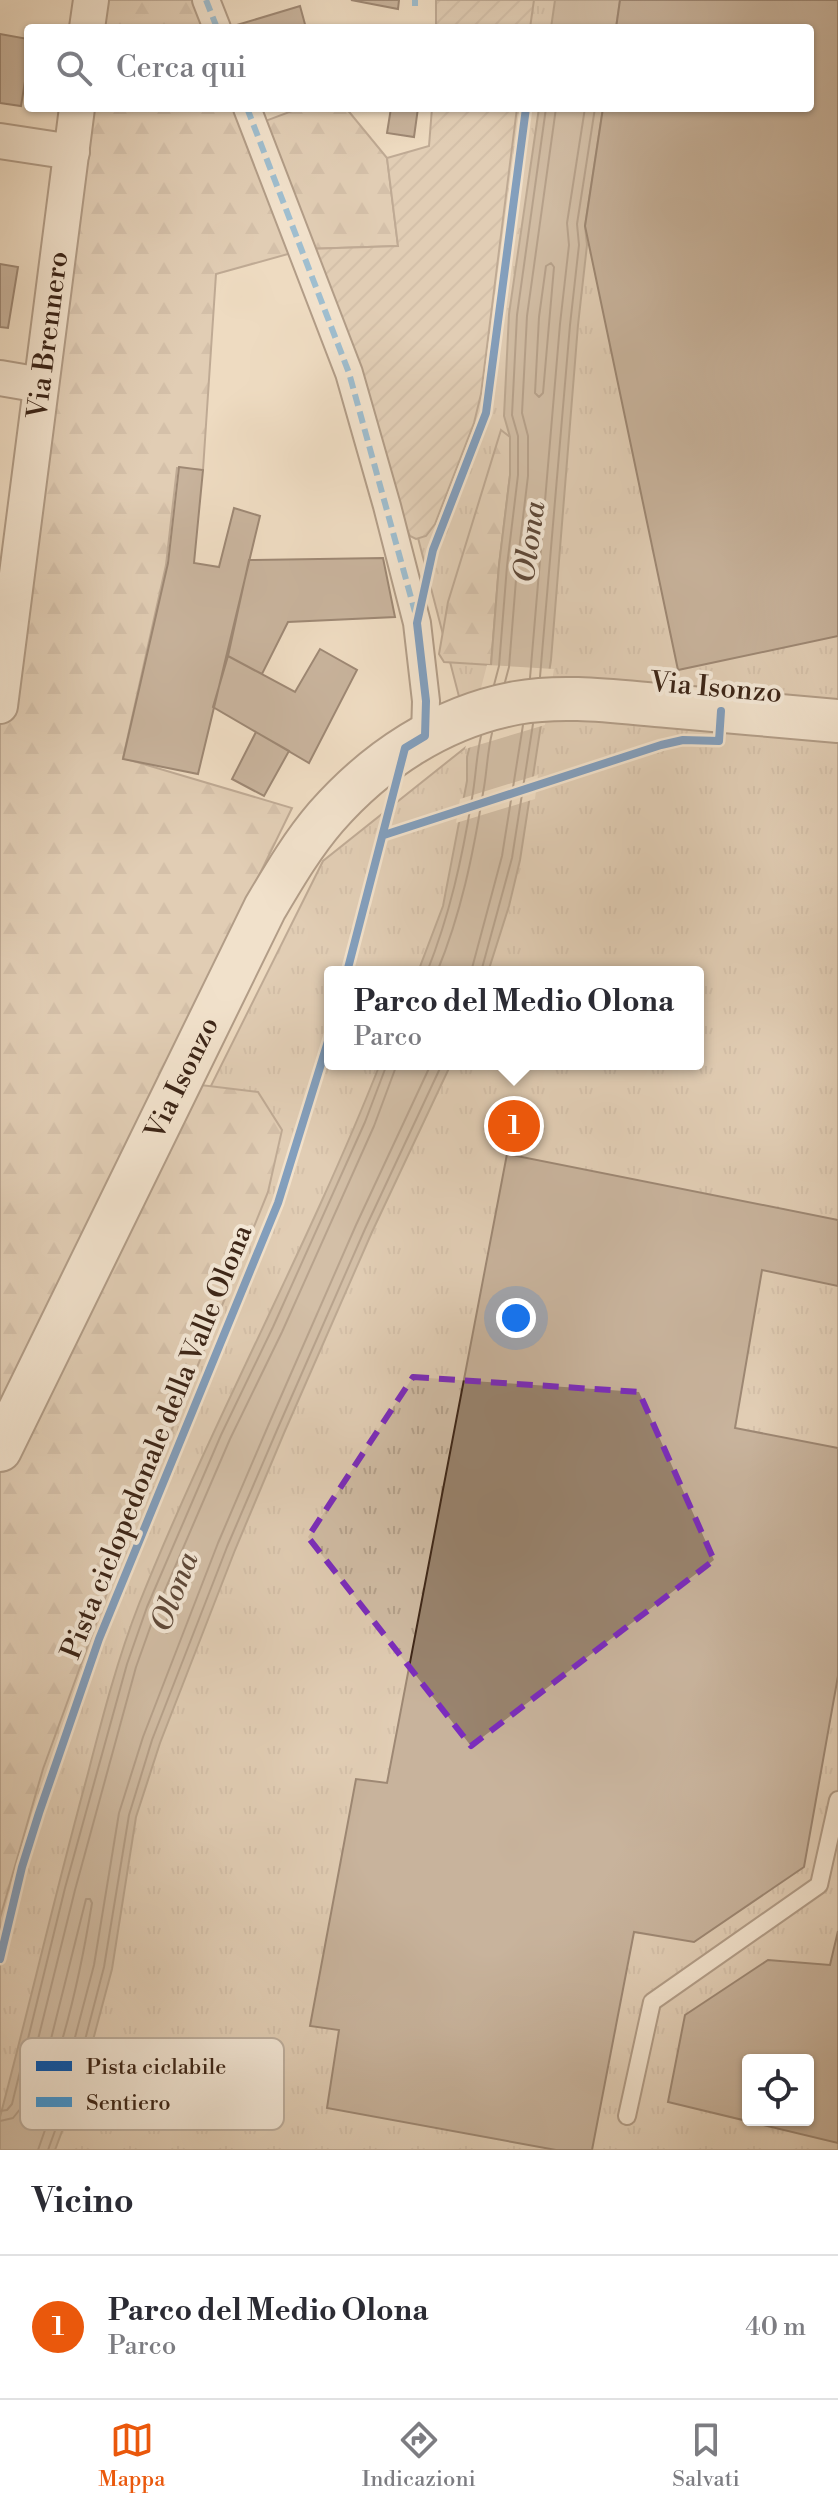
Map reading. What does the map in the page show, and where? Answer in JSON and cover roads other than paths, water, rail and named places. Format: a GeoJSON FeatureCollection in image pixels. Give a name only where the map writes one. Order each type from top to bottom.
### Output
{"type":"FeatureCollection","features":[{"type":"Feature","properties":{"kind":"street"},"geometry":{"type":"LineString","coordinates":[[88,24],[91,0]]}},
{"type":"Feature","properties":{"kind":"street"},"geometry":{"type":"LineString","coordinates":[[206,0],[215,24]]}},
{"type":"Feature","properties":{"kind":"street","name":"Via Brennero"},"geometry":{"type":"LineString","coordinates":[[0,706],[77,112]]}},
{"type":"Feature","properties":{"kind":"street"},"geometry":{"type":"LineString","coordinates":[[249,112],[349,373],[417,623],[430,734]]}},
{"type":"Feature","properties":{"kind":"street"},"geometry":{"type":"LineString","coordinates":[[0,141],[72,152]]}},
{"type":"Feature","properties":{"kind":"street"},"geometry":{"type":"LineString","coordinates":[[0,378],[41,385]]}},
{"type":"Feature","properties":{"kind":"street","name":"Via Isonzo"},"geometry":{"type":"LineString","coordinates":[[0,1450],[265,908],[303,846],[334,808],[376,769],[455,721],[517,703],[591,700],[838,721]]}},
{"type":"Feature","properties":{"kind":"lane"},"geometry":{"type":"LineString","coordinates":[[627,2116],[652,2002],[819,1885],[838,1800]]}},
{"type":"Feature","properties":{"kind":"water"},"geometry":{"type":"Polygon","coordinates":[[[555,0],[620,0],[617,24],[552,24],[555,0]]]}},
{"type":"Feature","properties":{"kind":"water","name":"Olona"},"geometry":{"type":"Polygon","coordinates":[[[538,112],[602,112],[585,226],[587,245],[551,660],[520,860],[490,966],[420,966],[443,906],[467,781],[467,757],[491,665],[510,475],[510,437],[504,416],[509,314],[538,112]]]}},
{"type":"Feature","properties":{"kind":"water","name":"Olona"},"geometry":{"type":"Polygon","coordinates":[[[378,1070],[448,1070],[372,1232],[284,1433],[160,1743],[136,1817],[112,1969],[94,2038],[20,2038],[98,1733],[131,1625],[197,1468],[378,1070]]]}},
{"type":"Feature","properties":{"kind":"water"},"geometry":{"type":"Polygon","coordinates":[[[20,2039],[20,2130],[62,2130],[55,2150],[0,2150],[0,2117],[20,2039]]]}},
{"type":"Feature","properties":{"kind":"place","name":"Parco del Medio Olona"},"geometry":{"type":"Point","coordinates":[514,1126]}}]}
